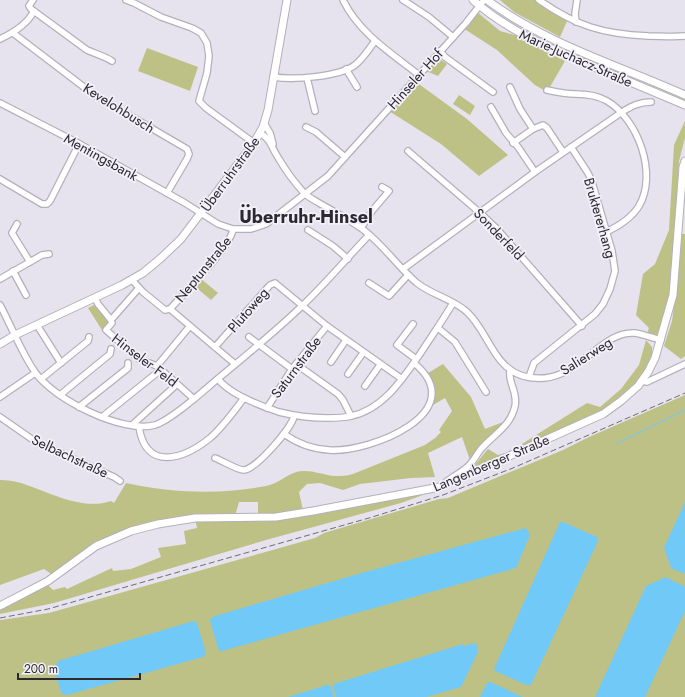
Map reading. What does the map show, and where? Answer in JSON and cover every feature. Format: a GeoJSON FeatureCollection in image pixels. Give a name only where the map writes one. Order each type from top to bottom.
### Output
{"type":"FeatureCollection","features":[{"type":"Feature","properties":{"kind":"main road","name":"Überruhrstraße"},"geometry":{"type":"LineString","coordinates":[[0,344],[15,335],[132,280],[153,265],[173,247],[201,213],[260,133],[268,110],[286,0]]}},
{"type":"Feature","properties":{"kind":"main road","name":"Marie-Juchacz-Straße"},"geometry":{"type":"LineString","coordinates":[[473,0],[484,2],[499,9],[516,20],[562,44],[646,77],[685,95]]}},
{"type":"Feature","properties":{"kind":"main road"},"geometry":{"type":"LineString","coordinates":[[497,0],[499,9]]}},
{"type":"Feature","properties":{"kind":"main road","name":"Marie-Juchacz-Straße"},"geometry":{"type":"LineString","coordinates":[[484,2],[511,28],[536,42],[685,105]]}},
{"type":"Feature","properties":{"kind":"main road","name":"Langenberger Straße"},"geometry":{"type":"LineString","coordinates":[[0,606],[48,581],[96,546],[122,534],[146,527],[205,517],[283,516],[313,512],[440,487],[597,418],[633,392],[642,381],[655,358],[673,295],[683,167],[685,161]]}},
{"type":"Feature","properties":{"kind":"street"},"geometry":{"type":"LineString","coordinates":[[33,0],[29,6],[34,11],[87,50],[101,54],[112,61]]}},
{"type":"Feature","properties":{"kind":"street"},"geometry":{"type":"LineString","coordinates":[[126,0],[161,17],[192,28],[201,33],[207,43],[209,56],[207,73],[200,101],[206,108],[254,143]]}},
{"type":"Feature","properties":{"kind":"street"},"geometry":{"type":"LineString","coordinates":[[343,0],[353,17],[375,41],[419,74]]}},
{"type":"Feature","properties":{"kind":"street"},"geometry":{"type":"LineString","coordinates":[[403,0],[453,37]]}},
{"type":"Feature","properties":{"kind":"street"},"geometry":{"type":"LineString","coordinates":[[539,0],[559,13],[593,29],[616,34],[685,37]]}},
{"type":"Feature","properties":{"kind":"street"},"geometry":{"type":"LineString","coordinates":[[576,22],[575,14],[577,0]]}},
{"type":"Feature","properties":{"kind":"street","name":"Hinseler Hof"},"geometry":{"type":"LineString","coordinates":[[233,229],[251,229],[262,226],[328,176],[484,2]]}},
{"type":"Feature","properties":{"kind":"street"},"geometry":{"type":"LineString","coordinates":[[0,39],[13,33],[28,21],[34,11]]}},
{"type":"Feature","properties":{"kind":"street","name":"Kevelohbusch"},"geometry":{"type":"LineString","coordinates":[[13,33],[93,94],[187,149],[189,154],[187,159],[167,193]]}},
{"type":"Feature","properties":{"kind":"street"},"geometry":{"type":"LineString","coordinates":[[273,77],[307,78],[335,73],[355,65],[375,41]]}},
{"type":"Feature","properties":{"kind":"street"},"geometry":{"type":"LineString","coordinates":[[440,51],[445,57],[493,92]]}},
{"type":"Feature","properties":{"kind":"street"},"geometry":{"type":"LineString","coordinates":[[346,69],[357,87]]}},
{"type":"Feature","properties":{"kind":"street"},"geometry":{"type":"LineString","coordinates":[[307,78],[315,110]]}},
{"type":"Feature","properties":{"kind":"street"},"geometry":{"type":"LineString","coordinates":[[510,87],[520,109],[533,129]]}},
{"type":"Feature","properties":{"kind":"street"},"geometry":{"type":"LineString","coordinates":[[547,90],[600,97],[611,103],[622,112],[635,132],[641,145],[646,178],[639,206],[628,220],[606,232]]}},
{"type":"Feature","properties":{"kind":"street"},"geometry":{"type":"LineString","coordinates":[[403,269],[479,212],[622,112],[641,102],[651,102]]}},
{"type":"Feature","properties":{"kind":"street","name":"Mentingsbank"},"geometry":{"type":"LineString","coordinates":[[0,103],[79,144],[167,193],[218,224],[233,229]]}},
{"type":"Feature","properties":{"kind":"street"},"geometry":{"type":"LineString","coordinates":[[491,107],[506,133],[518,147],[535,172]]}},
{"type":"Feature","properties":{"kind":"street"},"geometry":{"type":"LineString","coordinates":[[264,123],[270,133],[273,146]]}},
{"type":"Feature","properties":{"kind":"street"},"geometry":{"type":"LineString","coordinates":[[513,143],[533,129],[543,125],[563,152]]}},
{"type":"Feature","properties":{"kind":"street"},"geometry":{"type":"LineString","coordinates":[[306,127],[316,132],[345,157]]}},
{"type":"Feature","properties":{"kind":"street"},"geometry":{"type":"LineString","coordinates":[[260,133],[268,138],[287,172],[305,194],[362,228],[418,284],[464,309],[475,320],[491,348],[510,371],[510,380],[516,395],[513,412],[506,426],[481,449],[466,468],[454,475],[440,487]]}},
{"type":"Feature","properties":{"kind":"street"},"geometry":{"type":"LineString","coordinates":[[0,179],[42,204],[47,204],[50,202],[79,144]]}},
{"type":"Feature","properties":{"kind":"street","name":"Bruktererhang"},"geometry":{"type":"LineString","coordinates":[[529,377],[534,363],[582,326],[595,314],[603,304],[610,289],[615,271],[612,251],[592,182],[588,173],[571,147]]}},
{"type":"Feature","properties":{"kind":"street","name":"Sonderfeld"},"geometry":{"type":"LineString","coordinates":[[408,151],[497,229],[582,326]]}},
{"type":"Feature","properties":{"kind":"street"},"geometry":{"type":"LineString","coordinates":[[362,228],[372,211],[389,191],[382,187]]}},
{"type":"Feature","properties":{"kind":"street"},"geometry":{"type":"LineString","coordinates":[[17,224],[12,233],[30,262]]}},
{"type":"Feature","properties":{"kind":"street","name":"Neptunstraße"},"geometry":{"type":"LineString","coordinates":[[132,280],[157,304],[165,310],[170,309],[225,247],[233,229]]}},
{"type":"Feature","properties":{"kind":"street"},"geometry":{"type":"LineString","coordinates":[[308,230],[333,246],[348,259]]}},
{"type":"Feature","properties":{"kind":"street","name":"Hinseler Feld"},"geometry":{"type":"LineString","coordinates":[[0,305],[35,373],[60,395],[79,407],[102,417],[139,426],[159,423],[194,399],[235,364],[264,342],[302,306],[369,235]]}},
{"type":"Feature","properties":{"kind":"street"},"geometry":{"type":"LineString","coordinates":[[0,278],[42,255],[49,254]]}},
{"type":"Feature","properties":{"kind":"street"},"geometry":{"type":"LineString","coordinates":[[13,271],[26,294]]}},
{"type":"Feature","properties":{"kind":"street"},"geometry":{"type":"LineString","coordinates":[[369,283],[389,296],[408,275]]}},
{"type":"Feature","properties":{"kind":"street","name":"Plutoweg"},"geometry":{"type":"LineString","coordinates":[[215,348],[273,283],[278,285],[302,306]]}},
{"type":"Feature","properties":{"kind":"street"},"geometry":{"type":"LineString","coordinates":[[95,298],[111,320],[139,288]]}},
{"type":"Feature","properties":{"kind":"street"},"geometry":{"type":"LineString","coordinates":[[218,379],[221,383],[244,398],[267,408],[294,416],[316,418],[351,416],[364,412],[384,398],[402,379],[438,328],[453,303]]}},
{"type":"Feature","properties":{"kind":"street"},"geometry":{"type":"LineString","coordinates":[[302,306],[363,353],[402,379]]}},
{"type":"Feature","properties":{"kind":"street","name":"Neptunstraße"},"geometry":{"type":"LineString","coordinates":[[170,309],[235,364]]}},
{"type":"Feature","properties":{"kind":"street","name":"Hinseler Feld"},"geometry":{"type":"LineString","coordinates":[[111,320],[112,323],[106,330],[139,359],[158,369],[194,399]]}},
{"type":"Feature","properties":{"kind":"street"},"geometry":{"type":"LineString","coordinates":[[284,434],[304,446],[330,450],[351,448],[371,444],[393,436],[409,427],[421,417],[428,408],[431,398],[431,386],[428,377],[415,361],[397,345],[413,324]]}},
{"type":"Feature","properties":{"kind":"street"},"geometry":{"type":"LineString","coordinates":[[37,325],[61,363]]}},
{"type":"Feature","properties":{"kind":"street"},"geometry":{"type":"LineString","coordinates":[[158,369],[190,326]]}},
{"type":"Feature","properties":{"kind":"street","name":"Saturnstraße"},"geometry":{"type":"LineString","coordinates":[[267,408],[294,366],[327,326]]}},
{"type":"Feature","properties":{"kind":"street"},"geometry":{"type":"LineString","coordinates":[[438,328],[455,342],[486,392]]}},
{"type":"Feature","properties":{"kind":"street","name":"Salierweg"},"geometry":{"type":"LineString","coordinates":[[510,371],[529,377],[546,378],[572,368],[611,339],[622,335],[634,333],[661,340]]}},
{"type":"Feature","properties":{"kind":"street","name":"Hinseler Feld"},"geometry":{"type":"LineString","coordinates":[[41,379],[88,341],[89,337]]}},
{"type":"Feature","properties":{"kind":"street"},"geometry":{"type":"LineString","coordinates":[[249,337],[259,345],[338,394],[344,400],[351,416]]}},
{"type":"Feature","properties":{"kind":"street"},"geometry":{"type":"LineString","coordinates":[[331,362],[346,340]]}},
{"type":"Feature","properties":{"kind":"street","name":"Hinseler Feld"},"geometry":{"type":"LineString","coordinates":[[60,395],[110,354],[112,349]]}},
{"type":"Feature","properties":{"kind":"street"},"geometry":{"type":"LineString","coordinates":[[348,374],[363,353]]}},
{"type":"Feature","properties":{"kind":"street","name":"Hinseler Feld"},"geometry":{"type":"LineString","coordinates":[[79,407],[128,368],[128,363]]}},
{"type":"Feature","properties":{"kind":"street"},"geometry":{"type":"LineString","coordinates":[[642,381],[647,382],[685,364]]}},
{"type":"Feature","properties":{"kind":"street"},"geometry":{"type":"LineString","coordinates":[[365,386],[380,365]]}},
{"type":"Feature","properties":{"kind":"street","name":"Hinseler Feld"},"geometry":{"type":"LineString","coordinates":[[102,417],[158,369]]}},
{"type":"Feature","properties":{"kind":"street"},"geometry":{"type":"LineString","coordinates":[[1,396],[35,373]]}},
{"type":"Feature","properties":{"kind":"street","name":"Hinseler Feld"},"geometry":{"type":"LineString","coordinates":[[132,425],[174,387]]}},
{"type":"Feature","properties":{"kind":"street"},"geometry":{"type":"LineString","coordinates":[[139,426],[145,443],[151,452],[159,456],[171,457],[190,450],[210,437],[244,398]]}},
{"type":"Feature","properties":{"kind":"street"},"geometry":{"type":"LineString","coordinates":[[215,458],[241,470],[246,470],[267,453],[284,434],[293,421],[294,416]]}},
{"type":"Feature","properties":{"kind":"street","name":"Selbachstraße"},"geometry":{"type":"LineString","coordinates":[[0,417],[36,442],[120,481]]}},
{"type":"Feature","properties":{"kind":"green space"},"geometry":{"type":"Polygon","coordinates":[[[500,0],[538,0],[568,19],[560,37],[514,12],[500,0]]]}},
{"type":"Feature","properties":{"kind":"green space"},"geometry":{"type":"Polygon","coordinates":[[[477,12],[500,31],[515,35],[565,61],[547,92],[535,85],[497,50],[463,28],[477,12]]]}},
{"type":"Feature","properties":{"kind":"green space"},"geometry":{"type":"Polygon","coordinates":[[[528,34],[685,98],[685,100],[577,57],[528,34]]]}},
{"type":"Feature","properties":{"kind":"green space"},"geometry":{"type":"Polygon","coordinates":[[[147,48],[198,67],[190,91],[138,71],[147,48]]]}},
{"type":"Feature","properties":{"kind":"green space"},"geometry":{"type":"Polygon","coordinates":[[[437,59],[440,59],[447,64],[438,76],[426,71],[437,59]]]}},
{"type":"Feature","properties":{"kind":"green space"},"geometry":{"type":"Polygon","coordinates":[[[416,82],[467,119],[508,155],[479,176],[441,144],[389,111],[416,82]]]}},
{"type":"Feature","properties":{"kind":"green space"},"geometry":{"type":"Polygon","coordinates":[[[459,95],[475,106],[470,115],[453,104],[459,95]]]}},
{"type":"Feature","properties":{"kind":"green space"},"geometry":{"type":"Polygon","coordinates":[[[685,121],[685,138],[679,161],[673,268],[667,313],[659,336],[647,334],[649,328],[636,315],[643,274],[655,264],[669,230],[674,145],[685,121]]]}},
{"type":"Feature","properties":{"kind":"green space"},"geometry":{"type":"Polygon","coordinates":[[[681,234],[685,234],[685,356],[681,359],[664,346],[672,321],[681,234]]]}},
{"type":"Feature","properties":{"kind":"green space"},"geometry":{"type":"Polygon","coordinates":[[[200,278],[218,293],[211,300],[193,285],[200,278]]]}},
{"type":"Feature","properties":{"kind":"green space"},"geometry":{"type":"Polygon","coordinates":[[[96,304],[110,323],[102,330],[88,308],[96,304]]]}},
{"type":"Feature","properties":{"kind":"green space"},"geometry":{"type":"Polygon","coordinates":[[[646,340],[652,347],[652,355],[641,379],[602,413],[469,472],[488,449],[498,455],[509,452],[587,403],[600,407],[621,389],[639,365],[646,340]]]}},
{"type":"Feature","properties":{"kind":"green space"},"geometry":{"type":"Polygon","coordinates":[[[443,364],[471,397],[485,429],[503,422],[470,460],[462,437],[428,453],[435,477],[411,478],[360,484],[343,490],[320,483],[307,484],[299,492],[303,510],[273,514],[258,514],[258,502],[239,502],[235,516],[171,521],[103,542],[54,576],[44,569],[0,585],[0,480],[18,482],[66,499],[89,504],[111,501],[114,503],[126,483],[178,491],[214,492],[249,489],[271,485],[292,473],[302,471],[331,476],[353,474],[425,445],[441,432],[439,430],[452,411],[445,398],[433,405],[434,389],[428,373],[443,364]]]}},
{"type":"Feature","properties":{"kind":"green space"},"geometry":{"type":"Polygon","coordinates":[[[685,395],[685,697],[0,697],[0,620],[49,613],[315,538],[324,533],[439,499],[448,498],[563,450],[685,395]]]}},
{"type":"Feature","properties":{"kind":"green space"},"geometry":{"type":"Polygon","coordinates":[[[423,495],[401,503],[266,540],[54,603],[0,614],[0,607],[46,583],[53,590],[65,587],[67,589],[112,568],[113,571],[131,569],[161,557],[158,548],[186,544],[184,531],[197,528],[195,518],[310,515],[409,496],[423,495]]]}},
{"type":"Feature","properties":{"kind":"water"},"geometry":{"type":"Polygon","coordinates":[[[685,502],[685,574],[671,568],[664,548],[685,502]]]}},
{"type":"Feature","properties":{"kind":"water"},"geometry":{"type":"Polygon","coordinates":[[[560,522],[597,537],[598,541],[531,685],[526,685],[495,671],[494,669],[560,522]]]}},
{"type":"Feature","properties":{"kind":"water"},"geometry":{"type":"Polygon","coordinates":[[[526,528],[530,535],[516,568],[219,651],[210,621],[211,618],[215,616],[365,572],[526,528]]]}},
{"type":"Feature","properties":{"kind":"water"},"geometry":{"type":"Polygon","coordinates":[[[666,577],[685,587],[685,611],[645,697],[595,697],[646,586],[666,577]]]}},
{"type":"Feature","properties":{"kind":"water"},"geometry":{"type":"Polygon","coordinates":[[[194,621],[197,623],[206,653],[203,657],[67,695],[64,695],[61,692],[54,669],[58,661],[194,621]]]}},
{"type":"Feature","properties":{"kind":"water"},"geometry":{"type":"Polygon","coordinates":[[[474,643],[477,645],[478,652],[461,687],[426,697],[336,697],[333,686],[334,684],[463,644],[464,646],[474,643]]]}},
{"type":"Feature","properties":{"kind":"water"},"geometry":{"type":"Polygon","coordinates":[[[489,682],[523,697],[480,697],[487,683],[489,682]]]}},
{"type":"Feature","properties":{"kind":"water"},"geometry":{"type":"Polygon","coordinates":[[[327,685],[331,686],[334,697],[288,697],[327,685]]]}},
{"type":"Feature","properties":{"kind":"waterway"},"geometry":{"type":"LineString","coordinates":[[616,444],[685,410]]}},
{"type":"Feature","properties":{"kind":"railway"},"geometry":{"type":"LineString","coordinates":[[0,618],[48,609],[369,518],[443,495],[513,468],[685,393]]}},
{"type":"Feature","properties":{"kind":"district","name":"Überruhr-Hinsel"},"geometry":{"type":"Point","coordinates":[306,217]}}]}
